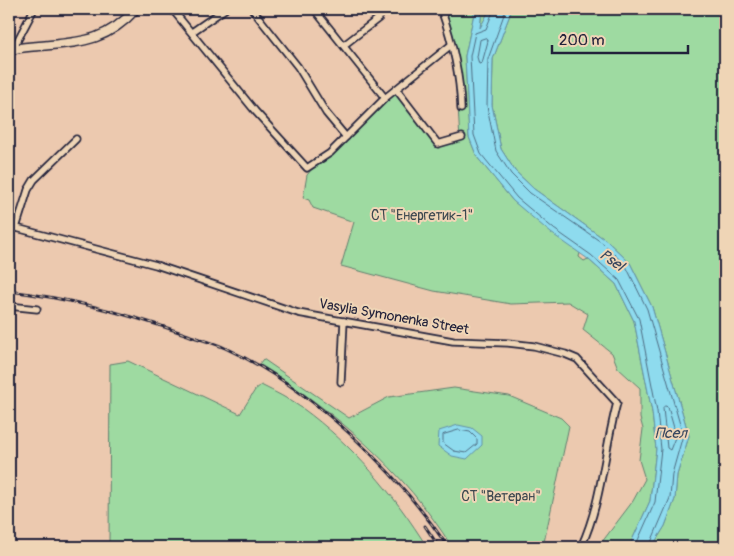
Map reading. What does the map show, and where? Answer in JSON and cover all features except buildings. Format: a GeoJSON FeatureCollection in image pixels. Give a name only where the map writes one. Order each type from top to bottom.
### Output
{"type":"FeatureCollection","features":[{"type":"Feature","properties":{"kind":"main road"},"geometry":{"type":"LineString","coordinates":[[11,50],[89,41],[103,36],[123,23],[136,9]]}},
{"type":"Feature","properties":{"kind":"street"},"geometry":{"type":"LineString","coordinates":[[11,50],[34,9]]}},
{"type":"Feature","properties":{"kind":"street"},"geometry":{"type":"LineString","coordinates":[[172,9],[255,111],[307,168],[330,153],[385,98],[451,45]]}},
{"type":"Feature","properties":{"kind":"street"},"geometry":{"type":"LineString","coordinates":[[192,32],[225,9]]}},
{"type":"Feature","properties":{"kind":"street"},"geometry":{"type":"LineString","coordinates":[[252,9],[298,67],[326,113],[346,137]]}},
{"type":"Feature","properties":{"kind":"street"},"geometry":{"type":"LineString","coordinates":[[314,9],[385,98]]}},
{"type":"Feature","properties":{"kind":"street"},"geometry":{"type":"LineString","coordinates":[[344,45],[379,18],[372,9]]}},
{"type":"Feature","properties":{"kind":"street"},"geometry":{"type":"LineString","coordinates":[[441,9],[451,45],[460,90],[461,109]]}},
{"type":"Feature","properties":{"kind":"street"},"geometry":{"type":"LineString","coordinates":[[396,89],[438,144],[462,137]]}},
{"type":"Feature","properties":{"kind":"street"},"geometry":{"type":"LineString","coordinates":[[16,228],[28,190],[34,180],[76,139]]}},
{"type":"Feature","properties":{"kind":"street","name":"Vasylia Symonenka Street"},"geometry":{"type":"LineString","coordinates":[[9,226],[156,265],[276,307],[453,341],[534,346],[577,359],[617,403],[609,432],[608,449],[592,524],[581,547]]}},
{"type":"Feature","properties":{"kind":"street"},"geometry":{"type":"LineString","coordinates":[[9,306],[37,309]]}},
{"type":"Feature","properties":{"kind":"street"},"geometry":{"type":"LineString","coordinates":[[341,382],[344,321]]}},
{"type":"Feature","properties":{"kind":"green space","name":"СТ \"Енергетик-1\""},"geometry":{"type":"Polygon","coordinates":[[[439,9],[475,9],[465,56],[469,137],[477,157],[513,201],[580,253],[579,257],[584,261],[588,259],[616,284],[634,321],[652,412],[656,449],[650,501],[629,547],[585,547],[602,542],[633,501],[645,479],[639,460],[643,429],[640,418],[640,388],[618,368],[612,353],[583,330],[588,314],[568,302],[511,304],[434,291],[341,266],[354,222],[313,208],[309,200],[303,198],[307,175],[316,164],[334,153],[397,92],[439,146],[460,141],[457,88],[447,32],[439,9]]]}},
{"type":"Feature","properties":{"kind":"green space"},"geometry":{"type":"Polygon","coordinates":[[[482,9],[490,9],[480,29],[482,9]]]}},
{"type":"Feature","properties":{"kind":"green space"},"geometry":{"type":"Polygon","coordinates":[[[512,9],[725,9],[725,547],[652,547],[665,526],[675,499],[677,475],[689,436],[652,307],[630,263],[607,241],[534,189],[515,171],[501,149],[492,105],[493,59],[512,9]]]}},
{"type":"Feature","properties":{"kind":"green space","name":"СТ \"Ветеран\""},"geometry":{"type":"Polygon","coordinates":[[[263,359],[349,418],[389,397],[454,388],[509,396],[561,418],[569,426],[543,547],[452,547],[412,493],[366,444],[341,422],[259,364],[263,359]]]}},
{"type":"Feature","properties":{"kind":"green space"},"geometry":{"type":"Polygon","coordinates":[[[128,361],[240,414],[255,390],[261,385],[302,408],[321,422],[355,454],[401,508],[427,547],[109,547],[110,364],[128,361]]]}},
{"type":"Feature","properties":{"kind":"water","name":"Псел"},"geometry":{"type":"Polygon","coordinates":[[[475,9],[482,9],[480,28],[490,9],[512,9],[493,59],[492,105],[501,149],[515,171],[534,189],[607,241],[630,263],[652,307],[689,436],[677,475],[675,499],[665,526],[652,547],[629,547],[650,501],[656,449],[652,412],[634,321],[616,284],[588,259],[551,233],[513,201],[477,157],[469,137],[465,56],[475,9]]]}},
{"type":"Feature","properties":{"kind":"water"},"geometry":{"type":"Polygon","coordinates":[[[458,425],[472,428],[482,436],[482,445],[467,459],[452,456],[438,446],[439,431],[458,425]]]}},
{"type":"Feature","properties":{"kind":"waterway"},"geometry":{"type":"LineString","coordinates":[[725,142],[725,155]]}},
{"type":"Feature","properties":{"kind":"railway"},"geometry":{"type":"LineString","coordinates":[[9,291],[76,302],[142,320],[220,346],[257,365],[289,385],[349,433],[403,489],[448,547]]}},
{"type":"Feature","properties":{"kind":"railway"},"geometry":{"type":"LineString","coordinates":[[425,526],[439,547]]}},
{"type":"Feature","properties":{"kind":"water label","name":"Psel"},"geometry":{"type":"Point","coordinates":[612,260]}}]}
